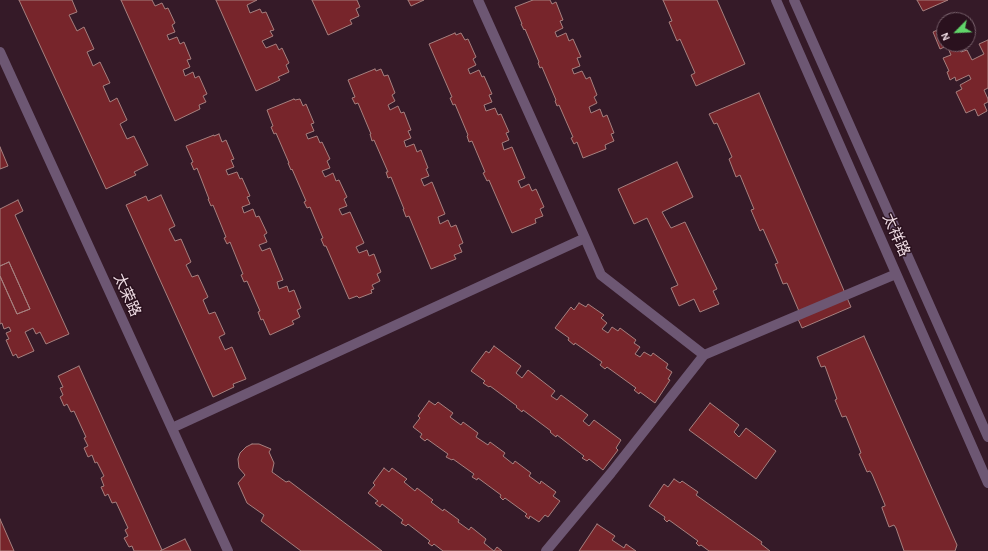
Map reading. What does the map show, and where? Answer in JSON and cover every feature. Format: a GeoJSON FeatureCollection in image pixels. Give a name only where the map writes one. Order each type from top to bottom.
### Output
{"type":"FeatureCollection","features":[{"type":"Feature","properties":{"kind":"street"},"geometry":{"type":"LineString","coordinates":[[478,0],[601,275],[704,355]]}},
{"type":"Feature","properties":{"kind":"street","name":"太祥路"},"geometry":{"type":"LineString","coordinates":[[776,0],[988,483]]}},
{"type":"Feature","properties":{"kind":"street","name":"太祥路"},"geometry":{"type":"LineString","coordinates":[[794,0],[988,437]]}},
{"type":"Feature","properties":{"kind":"street","name":"太荣路"},"geometry":{"type":"LineString","coordinates":[[0,52],[228,551]]}},
{"type":"Feature","properties":{"kind":"street"},"geometry":{"type":"LineString","coordinates":[[172,428],[585,238]]}},
{"type":"Feature","properties":{"kind":"street"},"geometry":{"type":"LineString","coordinates":[[546,551],[611,473],[704,355],[896,274]]}},
{"type":"Feature","properties":{"kind":"building"},"geometry":{"type":"Polygon","coordinates":[[[19,0],[72,0],[77,12],[69,15],[77,31],[84,27],[94,49],[87,52],[93,66],[100,62],[110,83],[103,86],[110,102],[117,98],[127,120],[120,124],[127,139],[134,136],[148,165],[134,172],[136,175],[106,189],[19,0]]]}},
{"type":"Feature","properties":{"kind":"building"},"geometry":{"type":"Polygon","coordinates":[[[121,0],[152,0],[155,6],[162,3],[165,9],[168,8],[175,23],[172,25],[175,32],[167,35],[169,40],[177,37],[180,44],[184,42],[191,59],[187,60],[190,67],[183,70],[185,76],[193,72],[195,78],[199,76],[207,94],[203,96],[206,102],[199,105],[200,109],[175,121],[121,0]]]}},
{"type":"Feature","properties":{"kind":"building"},"geometry":{"type":"Polygon","coordinates":[[[216,0],[257,0],[247,5],[250,13],[260,9],[262,13],[266,12],[274,30],[270,31],[273,36],[262,41],[266,48],[276,44],[279,50],[282,48],[289,63],[286,65],[289,72],[278,77],[280,80],[256,91],[216,0]]]}},
{"type":"Feature","properties":{"kind":"building"},"geometry":{"type":"Polygon","coordinates":[[[312,0],[357,0],[360,7],[356,9],[359,16],[350,20],[352,24],[328,35],[312,0]]]}},
{"type":"Feature","properties":{"kind":"building"},"geometry":{"type":"Polygon","coordinates":[[[408,0],[424,0],[411,6],[408,0]]]}},
{"type":"Feature","properties":{"kind":"building"},"geometry":{"type":"Polygon","coordinates":[[[533,0],[550,0],[552,4],[556,2],[563,20],[560,21],[563,28],[555,32],[557,37],[566,33],[569,41],[573,39],[581,57],[577,58],[580,66],[572,69],[574,74],[582,71],[586,79],[590,77],[597,95],[594,97],[597,103],[589,107],[591,113],[600,109],[603,117],[607,115],[614,133],[611,134],[614,141],[605,145],[606,149],[583,158],[577,142],[574,144],[571,138],[573,137],[559,105],[557,106],[556,100],[542,67],[540,68],[539,62],[525,29],[524,30],[521,24],[515,7],[533,0]]]}},
{"type":"Feature","properties":{"kind":"building"},"geometry":{"type":"Polygon","coordinates":[[[663,0],[717,0],[745,64],[696,86],[691,75],[695,73],[680,39],[677,41],[669,22],[672,21],[663,0]]]}},
{"type":"Feature","properties":{"kind":"building"},"geometry":{"type":"Polygon","coordinates":[[[917,0],[948,0],[923,11],[917,0]]]}},
{"type":"Feature","properties":{"kind":"building"},"geometry":{"type":"Polygon","coordinates":[[[936,31],[936,39],[933,32],[936,31]]]}},
{"type":"Feature","properties":{"kind":"building"},"geometry":{"type":"Polygon","coordinates":[[[455,33],[456,35],[461,33],[465,40],[468,39],[476,57],[473,59],[476,65],[468,69],[470,74],[479,70],[482,77],[484,76],[492,94],[489,95],[492,102],[484,105],[486,111],[495,108],[498,115],[501,114],[509,132],[506,133],[509,140],[502,143],[504,150],[512,147],[525,178],[518,181],[521,188],[529,184],[532,191],[536,189],[544,207],[540,209],[543,216],[535,219],[536,223],[512,233],[489,180],[487,181],[483,173],[485,172],[472,141],[469,142],[468,135],[455,104],[453,105],[450,98],[452,97],[429,44],[455,33]]]}},
{"type":"Feature","properties":{"kind":"building"},"geometry":{"type":"Polygon","coordinates":[[[988,40],[988,88],[984,90],[988,99],[988,102],[984,104],[987,111],[978,116],[975,109],[966,113],[956,92],[962,89],[960,85],[971,79],[969,75],[956,81],[955,77],[950,80],[947,72],[949,71],[943,58],[951,55],[950,52],[968,52],[972,60],[984,54],[979,44],[988,40]]]}},
{"type":"Feature","properties":{"kind":"building"},"geometry":{"type":"Polygon","coordinates":[[[375,69],[376,71],[381,69],[384,76],[388,75],[395,93],[392,95],[395,101],[388,105],[390,110],[398,106],[401,113],[404,112],[411,130],[408,131],[411,138],[404,141],[406,147],[414,144],[417,152],[421,150],[428,168],[426,169],[429,176],[421,179],[424,186],[432,182],[445,214],[438,217],[440,224],[448,220],[451,227],[456,225],[463,243],[459,245],[462,252],[454,255],[456,259],[431,269],[409,216],[406,217],[391,177],[388,178],[386,172],[388,172],[374,140],[372,141],[371,134],[358,103],[355,104],[352,98],[355,97],[348,80],[375,69]]]}},
{"type":"Feature","properties":{"kind":"building"},"geometry":{"type":"Polygon","coordinates":[[[759,93],[851,307],[802,328],[797,317],[801,316],[787,283],[783,284],[775,264],[778,263],[763,229],[760,231],[751,210],[754,209],[740,175],[736,177],[729,159],[732,157],[717,123],[714,124],[709,114],[759,93]]]}},
{"type":"Feature","properties":{"kind":"building"},"geometry":{"type":"Polygon","coordinates":[[[294,99],[300,99],[303,106],[306,104],[314,123],[311,124],[314,131],[306,134],[308,139],[317,136],[320,143],[322,142],[330,159],[327,161],[330,168],[322,171],[325,177],[333,173],[336,181],[339,180],[347,197],[344,199],[347,206],[339,209],[342,215],[350,212],[364,243],[356,247],[359,253],[367,250],[369,256],[374,254],[381,272],[377,274],[380,281],[372,285],[374,289],[371,290],[372,293],[359,298],[357,296],[349,299],[326,246],[324,246],[321,239],[323,238],[310,207],[307,208],[304,202],[306,201],[292,169],[291,170],[276,133],[274,134],[271,127],[273,126],[267,110],[294,99]]]}},
{"type":"Feature","properties":{"kind":"building"},"geometry":{"type":"Polygon","coordinates":[[[219,134],[222,142],[226,140],[234,159],[231,160],[234,167],[226,170],[228,175],[237,172],[240,179],[242,178],[250,196],[247,197],[250,204],[242,207],[244,213],[253,209],[256,217],[259,216],[267,233],[264,235],[267,242],[259,245],[262,251],[270,248],[283,280],[277,282],[279,289],[287,286],[289,292],[294,290],[301,308],[297,310],[300,317],[292,321],[294,324],[270,335],[263,319],[261,320],[258,312],[260,311],[247,281],[244,282],[241,275],[243,274],[230,242],[227,244],[224,238],[226,237],[213,205],[211,206],[197,168],[194,170],[191,163],[193,162],[186,146],[219,134]]]}},
{"type":"Feature","properties":{"kind":"building"},"geometry":{"type":"Polygon","coordinates":[[[0,147],[8,166],[0,169],[0,147]]]}},
{"type":"Feature","properties":{"kind":"building"},"geometry":{"type":"Polygon","coordinates":[[[677,162],[693,197],[662,212],[671,228],[685,222],[717,289],[713,291],[719,304],[700,312],[694,299],[679,306],[671,288],[678,285],[647,218],[634,224],[618,189],[677,162]]]}},
{"type":"Feature","properties":{"kind":"building"},"geometry":{"type":"Polygon","coordinates":[[[161,195],[175,226],[169,229],[175,241],[181,239],[191,262],[186,265],[192,277],[198,275],[208,297],[203,300],[209,314],[215,312],[225,334],[219,337],[225,350],[232,347],[246,379],[233,384],[234,387],[213,397],[126,205],[146,196],[148,201],[161,195]]]}},
{"type":"Feature","properties":{"kind":"building"},"geometry":{"type":"Polygon","coordinates":[[[18,200],[23,211],[15,215],[69,334],[46,344],[40,332],[36,334],[33,328],[25,332],[34,351],[18,358],[16,354],[13,356],[6,340],[9,339],[6,333],[11,331],[9,327],[4,329],[2,323],[0,324],[0,276],[17,314],[30,309],[9,262],[0,266],[0,209],[18,200]]]}},
{"type":"Feature","properties":{"kind":"building"},"geometry":{"type":"Polygon","coordinates":[[[9,262],[30,309],[17,314],[0,276],[0,266],[9,262]]]}},
{"type":"Feature","properties":{"kind":"building"},"geometry":{"type":"Polygon","coordinates":[[[579,303],[586,307],[588,304],[604,315],[601,318],[607,323],[602,329],[608,333],[612,327],[618,331],[620,328],[636,340],[634,343],[640,347],[635,354],[640,357],[644,352],[651,356],[653,353],[668,364],[666,368],[672,372],[668,379],[670,380],[655,403],[640,392],[639,394],[634,390],[636,388],[607,367],[605,369],[600,365],[602,362],[575,343],[574,345],[568,340],[569,338],[555,328],[571,307],[574,310],[579,303]]]}},
{"type":"Feature","properties":{"kind":"building"},"geometry":{"type":"Polygon","coordinates":[[[864,336],[957,545],[955,551],[904,551],[896,528],[894,525],[889,527],[882,508],[885,505],[872,474],[870,471],[867,472],[859,454],[861,453],[860,450],[846,416],[842,417],[835,400],[837,399],[825,366],[821,367],[817,357],[864,336]]]}},
{"type":"Feature","properties":{"kind":"building"},"geometry":{"type":"Polygon","coordinates":[[[494,346],[521,366],[516,373],[522,378],[528,370],[555,391],[551,396],[557,400],[561,395],[588,415],[583,421],[589,426],[594,420],[621,440],[616,448],[618,450],[603,470],[589,459],[587,461],[582,458],[584,456],[557,435],[556,437],[550,432],[551,431],[523,410],[522,412],[516,407],[517,406],[490,386],[489,387],[483,383],[485,381],[471,371],[486,351],[489,353],[494,346]]]}},
{"type":"Feature","properties":{"kind":"building"},"geometry":{"type":"Polygon","coordinates":[[[79,366],[162,550],[160,551],[134,551],[132,546],[129,547],[124,538],[128,536],[125,530],[128,528],[116,502],[112,503],[108,494],[105,496],[101,487],[104,486],[101,478],[104,476],[97,462],[95,463],[92,455],[88,457],[84,448],[88,446],[84,438],[86,437],[74,411],[71,412],[67,404],[64,406],[60,397],[63,395],[60,388],[63,387],[58,376],[79,366]]]}},
{"type":"Feature","properties":{"kind":"building"},"geometry":{"type":"Polygon","coordinates":[[[429,401],[435,405],[438,402],[453,413],[450,417],[461,425],[463,422],[478,433],[476,437],[488,445],[490,442],[505,453],[503,456],[513,464],[515,461],[531,473],[529,476],[540,484],[541,481],[556,492],[553,496],[560,501],[548,517],[545,515],[539,522],[530,516],[529,519],[525,516],[527,514],[505,498],[503,500],[500,497],[501,495],[478,478],[477,480],[472,477],[474,474],[453,459],[452,460],[446,457],[448,454],[427,439],[425,441],[420,437],[422,434],[413,427],[420,418],[418,416],[429,401]]]}},
{"type":"Feature","properties":{"kind":"building"},"geometry":{"type":"Polygon","coordinates":[[[710,403],[739,425],[734,432],[739,437],[746,428],[776,451],[756,479],[689,430],[710,403]]]}},
{"type":"Feature","properties":{"kind":"building"},"geometry":{"type":"Polygon","coordinates":[[[252,444],[259,444],[271,449],[269,452],[274,463],[272,472],[286,482],[289,481],[382,551],[301,551],[261,521],[264,515],[247,503],[238,483],[245,475],[239,468],[238,459],[240,453],[252,444]]]}},
{"type":"Feature","properties":{"kind":"building"},"geometry":{"type":"Polygon","coordinates":[[[384,468],[389,472],[392,468],[407,479],[404,482],[415,491],[417,488],[433,500],[431,502],[459,520],[458,522],[469,530],[471,527],[486,539],[484,543],[494,551],[443,551],[434,544],[432,546],[428,543],[430,541],[408,524],[406,526],[401,523],[403,520],[382,504],[380,507],[375,503],[378,501],[368,493],[375,485],[373,483],[384,468]]]}},
{"type":"Feature","properties":{"kind":"building"},"geometry":{"type":"Polygon","coordinates":[[[674,479],[680,483],[682,481],[698,492],[696,495],[762,542],[761,544],[770,551],[709,551],[701,545],[699,546],[696,543],[698,541],[669,520],[667,522],[664,519],[665,517],[649,506],[664,484],[668,487],[674,479]]]}},
{"type":"Feature","properties":{"kind":"building"},"geometry":{"type":"Polygon","coordinates":[[[0,519],[14,551],[0,551],[0,519]]]}},
{"type":"Feature","properties":{"kind":"building"},"geometry":{"type":"Polygon","coordinates":[[[597,524],[615,536],[612,540],[624,548],[626,544],[636,551],[579,551],[597,524]]]}},
{"type":"Feature","properties":{"kind":"building"},"geometry":{"type":"Polygon","coordinates":[[[185,539],[191,551],[160,551],[185,539]]]}},
{"type":"Feature","properties":{"kind":"building"},"geometry":{"type":"Polygon","coordinates":[[[497,547],[502,551],[494,551],[497,547]]]}}]}
